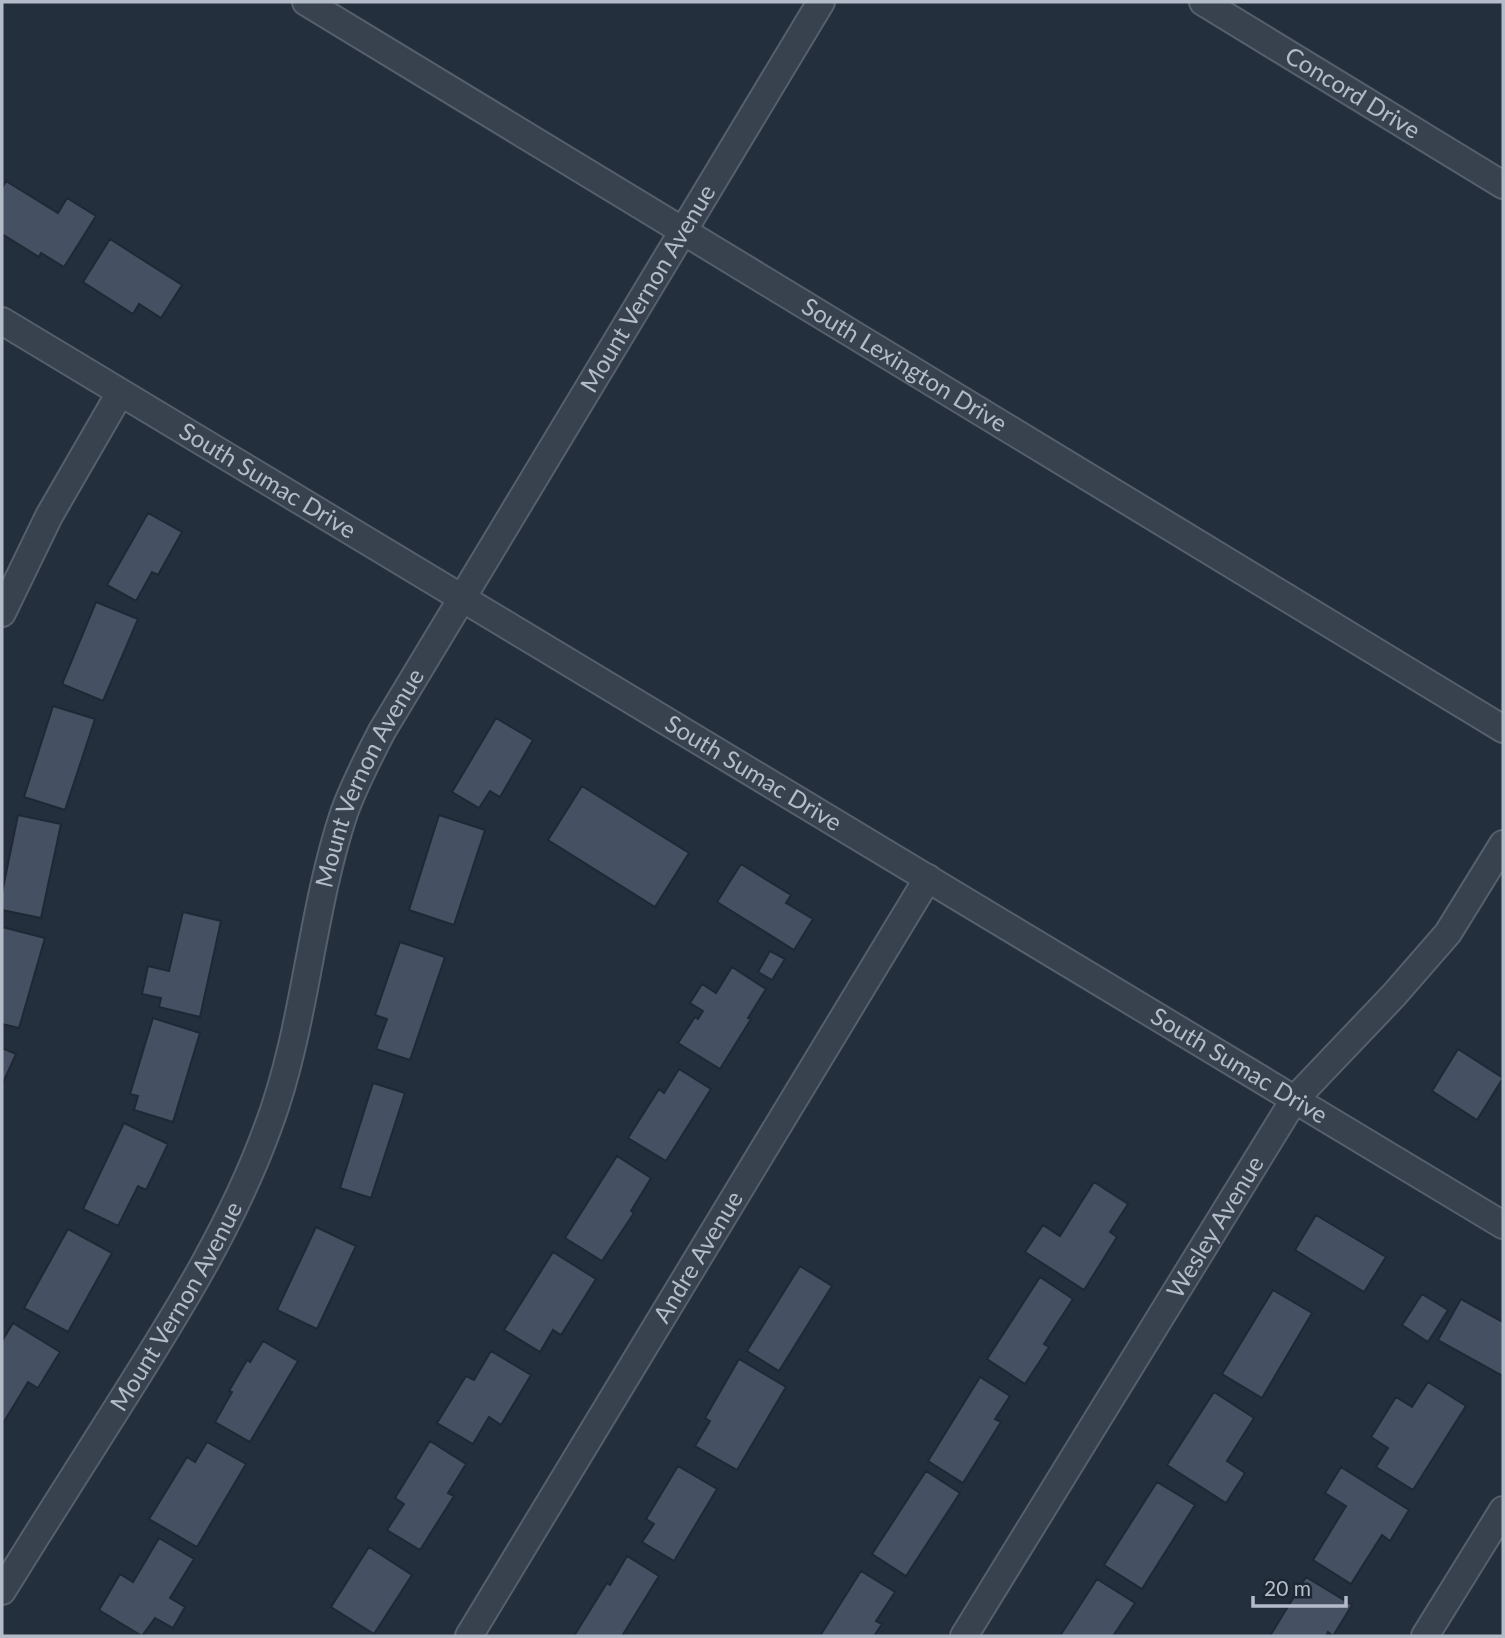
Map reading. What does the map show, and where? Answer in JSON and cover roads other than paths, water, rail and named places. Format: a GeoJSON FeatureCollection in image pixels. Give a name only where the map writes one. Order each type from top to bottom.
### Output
{"type":"FeatureCollection","features":[{"type":"Feature","properties":{"kind":"street","name":"South Lexington Drive"},"geometry":{"type":"LineString","coordinates":[[306,2],[337,10],[682,229],[1503,729]]}},
{"type":"Feature","properties":{"kind":"street","name":"Mount Vernon Avenue"},"geometry":{"type":"LineString","coordinates":[[2,1591],[177,1314],[242,1191],[269,1125],[289,1055],[344,813],[382,731],[821,2]]}},
{"type":"Feature","properties":{"kind":"street","name":"Concord Drive"},"geometry":{"type":"LineString","coordinates":[[1203,2],[1503,185]]}},
{"type":"Feature","properties":{"kind":"street","name":"South Sumac Drive"},"geometry":{"type":"LineString","coordinates":[[2,321],[1503,1225]]}},
{"type":"Feature","properties":{"kind":"street"},"geometry":{"type":"LineString","coordinates":[[2,613],[48,516],[120,393]]}},
{"type":"Feature","properties":{"kind":"street","name":"Wesley Avenue"},"geometry":{"type":"LineString","coordinates":[[964,1636],[1294,1100],[1394,995],[1448,933],[1503,845]]}},
{"type":"Feature","properties":{"kind":"street","name":"Andre Avenue"},"geometry":{"type":"LineString","coordinates":[[469,1636],[928,878]]}},
{"type":"Feature","properties":{"kind":"street"},"geometry":{"type":"LineString","coordinates":[[1425,1636],[1503,1510]]}}]}
